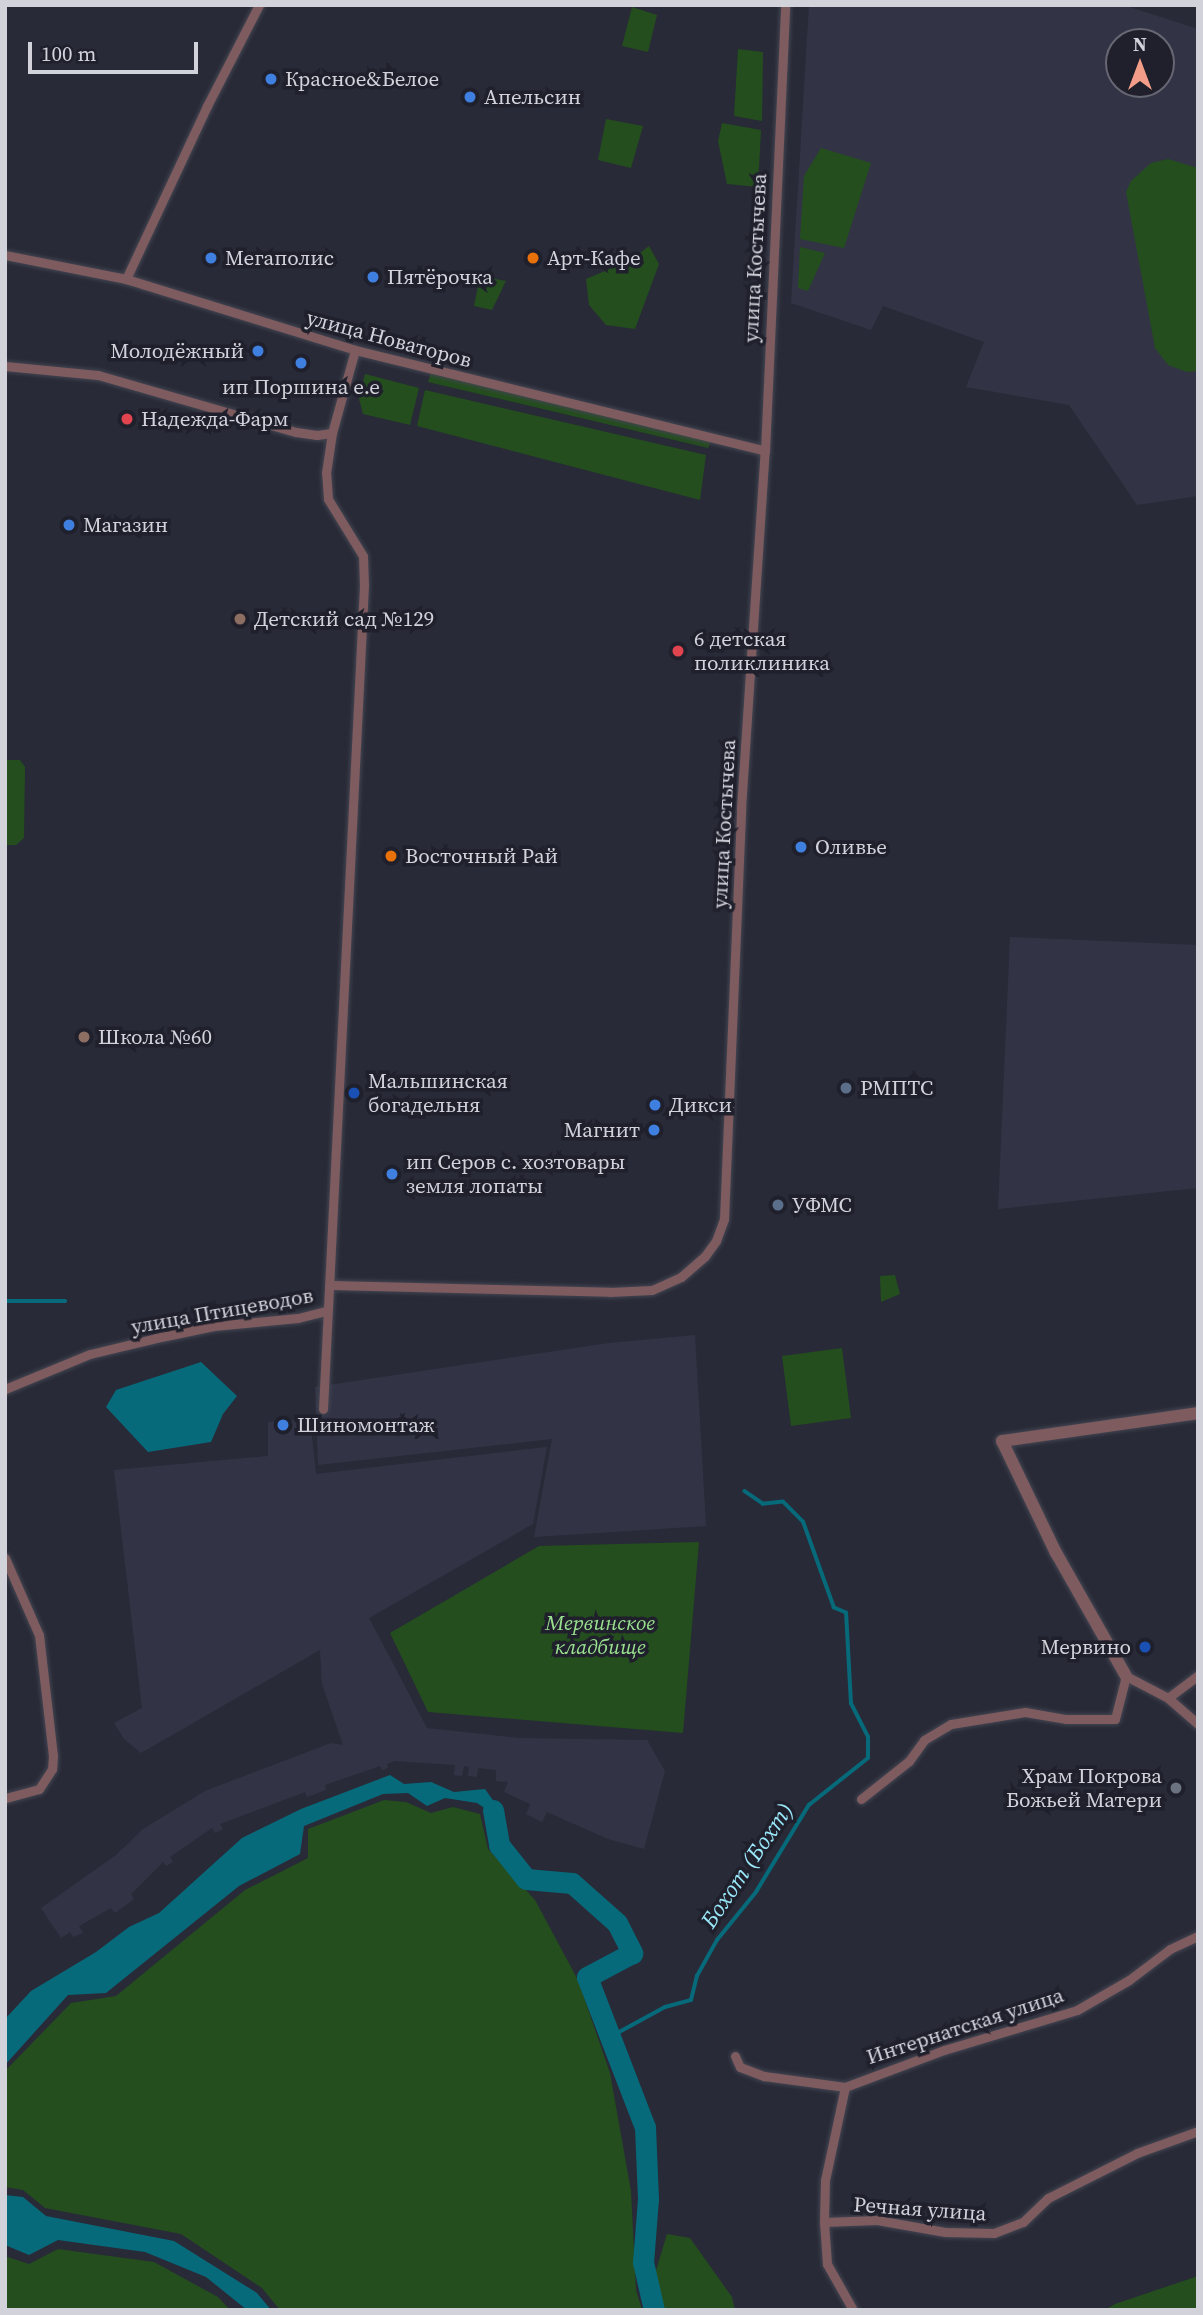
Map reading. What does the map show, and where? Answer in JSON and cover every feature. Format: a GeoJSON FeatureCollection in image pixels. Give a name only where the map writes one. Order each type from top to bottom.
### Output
{"type":"FeatureCollection","features":[{"type":"Feature","properties":{"kind":"street"},"geometry":{"type":"LineString","coordinates":[[126,279],[207,106],[259,5]]}},
{"type":"Feature","properties":{"kind":"street","name":"улица Костычева"},"geometry":{"type":"LineString","coordinates":[[332,1285],[610,1292],[652,1290],[681,1277],[705,1256],[716,1241],[724,1219],[741,808],[765,451],[785,5]]}},
{"type":"Feature","properties":{"kind":"street","name":"улица Новаторов"},"geometry":{"type":"LineString","coordinates":[[5,255],[126,279],[355,350],[765,451]]}},
{"type":"Feature","properties":{"kind":"street"},"geometry":{"type":"LineString","coordinates":[[323,1409],[326,1311],[332,1285],[337,1087],[364,585],[363,556],[328,499],[326,473],[332,433],[355,350]]}},
{"type":"Feature","properties":{"kind":"street"},"geometry":{"type":"LineString","coordinates":[[5,366],[98,375],[296,432],[317,435],[332,433]]}},
{"type":"Feature","properties":{"kind":"street","name":"улица Птицеводов"},"geometry":{"type":"LineString","coordinates":[[5,1389],[90,1354],[214,1326],[298,1318],[326,1311]]}},
{"type":"Feature","properties":{"kind":"street"},"geometry":{"type":"LineString","coordinates":[[1198,1413],[1002,1441],[1056,1553],[1126,1676],[1168,1698],[1198,1724]]}},
{"type":"Feature","properties":{"kind":"street"},"geometry":{"type":"LineString","coordinates":[[5,1558],[39,1635],[53,1756],[52,1769],[39,1789],[5,1798]]}},
{"type":"Feature","properties":{"kind":"street"},"geometry":{"type":"LineString","coordinates":[[1168,1698],[1198,1675]]}},
{"type":"Feature","properties":{"kind":"street"},"geometry":{"type":"LineString","coordinates":[[861,1799],[909,1760],[924,1740],[951,1724],[1025,1712],[1066,1719],[1115,1719],[1126,1676]]}},
{"type":"Feature","properties":{"kind":"street","name":"Интернатская улица"},"geometry":{"type":"LineString","coordinates":[[735,2056],[740,2067],[764,2076],[845,2087],[944,2050],[1077,2010],[1129,1980],[1171,1950],[1198,1936]]}},
{"type":"Feature","properties":{"kind":"street","name":"Речная улица"},"geometry":{"type":"LineString","coordinates":[[845,2087],[825,2180],[824,2222],[827,2264],[853,2310]]}},
{"type":"Feature","properties":{"kind":"street","name":"Речная улица"},"geometry":{"type":"LineString","coordinates":[[824,2222],[877,2220],[946,2232],[994,2233],[1023,2222],[1048,2198],[1137,2153],[1198,2131]]}},
{"type":"Feature","properties":{"kind":"shaded area"},"geometry":{"type":"Polygon","coordinates":[[[809,5],[1123,5],[1198,29],[1198,496],[1137,505],[1069,405],[966,387],[984,342],[883,306],[871,330],[791,303],[809,5]]]}},
{"type":"Feature","properties":{"kind":"shaded area"},"geometry":{"type":"Polygon","coordinates":[[[1010,937],[1198,945],[1198,1188],[998,1209],[1010,937]]]}},
{"type":"Feature","properties":{"kind":"shaded area"},"geometry":{"type":"Polygon","coordinates":[[[695,1335],[706,1526],[534,1537],[552,1439],[318,1465],[315,1387],[609,1343],[695,1335]]]}},
{"type":"Feature","properties":{"kind":"shaded area"},"geometry":{"type":"Polygon","coordinates":[[[310,1419],[316,1474],[547,1447],[533,1524],[369,1618],[427,1728],[519,1738],[647,1740],[665,1771],[644,1849],[608,1839],[547,1812],[542,1822],[526,1814],[530,1804],[504,1792],[508,1782],[496,1781],[496,1770],[478,1768],[477,1777],[468,1776],[469,1767],[464,1766],[462,1776],[454,1775],[455,1765],[395,1761],[387,1764],[388,1768],[382,1770],[380,1766],[325,1785],[326,1790],[307,1797],[305,1792],[220,1824],[223,1829],[215,1833],[212,1828],[170,1857],[173,1862],[166,1866],[163,1862],[131,1894],[134,1899],[115,1913],[111,1908],[79,1926],[83,1933],[73,1937],[70,1932],[61,1938],[41,1908],[116,1855],[143,1829],[205,1791],[331,1743],[343,1745],[322,1684],[320,1650],[141,1753],[124,1739],[114,1723],[142,1708],[114,1470],[268,1456],[268,1422],[310,1419]]]}},
{"type":"Feature","properties":{"kind":"green space"},"geometry":{"type":"Polygon","coordinates":[[[632,7],[657,15],[648,52],[622,46],[632,7]]]}},
{"type":"Feature","properties":{"kind":"green space"},"geometry":{"type":"Polygon","coordinates":[[[738,49],[763,52],[762,121],[734,116],[738,49]]]}},
{"type":"Feature","properties":{"kind":"green space"},"geometry":{"type":"Polygon","coordinates":[[[606,119],[643,126],[631,168],[598,160],[606,119]]]}},
{"type":"Feature","properties":{"kind":"green space"},"geometry":{"type":"Polygon","coordinates":[[[722,123],[761,130],[758,187],[727,184],[718,141],[722,123]]]}},
{"type":"Feature","properties":{"kind":"green space"},"geometry":{"type":"Polygon","coordinates":[[[821,148],[871,163],[844,248],[800,239],[804,176],[821,148]]]}},
{"type":"Feature","properties":{"kind":"green space"},"geometry":{"type":"Polygon","coordinates":[[[1168,159],[1198,168],[1198,371],[1187,372],[1168,365],[1155,348],[1126,192],[1131,181],[1151,163],[1168,159]]]}},
{"type":"Feature","properties":{"kind":"green space"},"geometry":{"type":"Polygon","coordinates":[[[649,246],[659,264],[635,329],[606,325],[589,305],[586,279],[631,260],[649,246]]]}},
{"type":"Feature","properties":{"kind":"green space"},"geometry":{"type":"Polygon","coordinates":[[[800,247],[825,253],[808,291],[798,288],[800,247]]]}},
{"type":"Feature","properties":{"kind":"green space"},"geometry":{"type":"Polygon","coordinates":[[[480,276],[506,281],[492,310],[474,306],[480,276]]]}},
{"type":"Feature","properties":{"kind":"green space"},"geometry":{"type":"Polygon","coordinates":[[[431,373],[711,441],[708,448],[428,382],[431,373]]]}},
{"type":"Feature","properties":{"kind":"green space"},"geometry":{"type":"Polygon","coordinates":[[[365,374],[419,388],[410,425],[363,414],[359,399],[365,374]]]}},
{"type":"Feature","properties":{"kind":"green space"},"geometry":{"type":"Polygon","coordinates":[[[425,390],[706,455],[700,500],[417,426],[425,390]]]}},
{"type":"Feature","properties":{"kind":"green space"},"geometry":{"type":"Polygon","coordinates":[[[5,760],[20,760],[25,767],[24,838],[16,845],[5,845],[5,760]]]}},
{"type":"Feature","properties":{"kind":"green space"},"geometry":{"type":"Polygon","coordinates":[[[895,1275],[900,1294],[881,1302],[880,1276],[895,1275]]]}},
{"type":"Feature","properties":{"kind":"green space"},"geometry":{"type":"Polygon","coordinates":[[[842,1348],[851,1418],[791,1426],[782,1356],[842,1348]]]}},
{"type":"Feature","properties":{"kind":"green space","name":"Мервинское кладбище"},"geometry":{"type":"Polygon","coordinates":[[[699,1542],[683,1733],[428,1712],[390,1633],[539,1546],[699,1542]]]}},
{"type":"Feature","properties":{"kind":"green space"},"geometry":{"type":"Polygon","coordinates":[[[384,1800],[406,1802],[431,1813],[453,1807],[480,1814],[488,1849],[535,1900],[578,1980],[610,2073],[631,2191],[636,2290],[642,2310],[280,2310],[262,2288],[181,2234],[45,2208],[23,2190],[5,2187],[5,2071],[71,2003],[116,1996],[245,1890],[308,1858],[308,1829],[384,1800]]]}},
{"type":"Feature","properties":{"kind":"green space"},"geometry":{"type":"Polygon","coordinates":[[[667,2234],[690,2238],[732,2297],[735,2310],[659,2310],[652,2284],[667,2234]]]}},
{"type":"Feature","properties":{"kind":"green space"},"geometry":{"type":"Polygon","coordinates":[[[58,2249],[154,2262],[218,2297],[230,2310],[5,2310],[5,2256],[29,2264],[58,2249]]]}},
{"type":"Feature","properties":{"kind":"green space"},"geometry":{"type":"Polygon","coordinates":[[[1198,2276],[1198,2310],[1105,2310],[1115,2304],[1198,2276]]]}},
{"type":"Feature","properties":{"kind":"water"},"geometry":{"type":"Polygon","coordinates":[[[201,1362],[237,1396],[223,1414],[211,1442],[148,1452],[106,1407],[116,1390],[201,1362]]]}},
{"type":"Feature","properties":{"kind":"water"},"geometry":{"type":"Polygon","coordinates":[[[390,1775],[404,1784],[431,1782],[454,1792],[485,1789],[495,1803],[492,1813],[477,1803],[445,1798],[427,1806],[408,1793],[383,1794],[304,1826],[300,1854],[239,1886],[106,1993],[68,1995],[5,2065],[5,2019],[31,1991],[96,1952],[129,1927],[159,1913],[242,1838],[301,1809],[390,1775]]]}},
{"type":"Feature","properties":{"kind":"water"},"geometry":{"type":"Polygon","coordinates":[[[5,2195],[23,2197],[46,2216],[174,2241],[257,2293],[271,2310],[247,2310],[206,2277],[145,2252],[58,2240],[29,2255],[5,2245],[5,2195]]]}},
{"type":"Feature","properties":{"kind":"waterway"},"geometry":{"type":"LineString","coordinates":[[5,1301],[65,1301]]}},
{"type":"Feature","properties":{"kind":"waterway","name":"Бохот (Бохт)"},"geometry":{"type":"LineString","coordinates":[[612,2036],[665,2007],[691,2000],[697,1976],[717,1940],[756,1892],[809,1805],[868,1758],[868,1737],[851,1704],[846,1613],[834,1608],[803,1522],[783,1502],[763,1504],[745,1492]]}},
{"type":"Feature","properties":{"kind":"waterway"},"geometry":{"type":"LineString","coordinates":[[493,1810],[499,1845],[526,1879],[572,1883],[617,1923],[632,1953],[587,1977],[645,2127],[648,2199],[643,2262],[654,2310]]}},
{"type":"Feature","properties":{"kind":"place","name":"Красное&Белое"},"geometry":{"type":"Point","coordinates":[271,79]}},
{"type":"Feature","properties":{"kind":"place","name":"Апельсин"},"geometry":{"type":"Point","coordinates":[470,97]}},
{"type":"Feature","properties":{"kind":"place","name":"Мегаполис"},"geometry":{"type":"Point","coordinates":[211,258]}},
{"type":"Feature","properties":{"kind":"place","name":"Арт-Кафе"},"geometry":{"type":"Point","coordinates":[533,258]}},
{"type":"Feature","properties":{"kind":"place","name":"Пятёрочка"},"geometry":{"type":"Point","coordinates":[373,277]}},
{"type":"Feature","properties":{"kind":"place","name":"Молодёжный"},"geometry":{"type":"Point","coordinates":[258,351]}},
{"type":"Feature","properties":{"kind":"place","name":"ип Поршина е.е"},"geometry":{"type":"Point","coordinates":[301,363]}},
{"type":"Feature","properties":{"kind":"place","name":"Надежда-Фарм"},"geometry":{"type":"Point","coordinates":[127,419]}},
{"type":"Feature","properties":{"kind":"place","name":"Магазин"},"geometry":{"type":"Point","coordinates":[69,525]}},
{"type":"Feature","properties":{"kind":"place","name":"Детский сад №129"},"geometry":{"type":"Point","coordinates":[240,619]}},
{"type":"Feature","properties":{"kind":"place","name":"6 детская поликлиника"},"geometry":{"type":"Point","coordinates":[678,651]}},
{"type":"Feature","properties":{"kind":"place","name":"Оливье"},"geometry":{"type":"Point","coordinates":[801,847]}},
{"type":"Feature","properties":{"kind":"place","name":"Восточный Рай"},"geometry":{"type":"Point","coordinates":[391,856]}},
{"type":"Feature","properties":{"kind":"place","name":"Школа №60"},"geometry":{"type":"Point","coordinates":[84,1037]}},
{"type":"Feature","properties":{"kind":"place","name":"РМПТС"},"geometry":{"type":"Point","coordinates":[846,1088]}},
{"type":"Feature","properties":{"kind":"place","name":"Мальшинская богадельня"},"geometry":{"type":"Point","coordinates":[354,1093]}},
{"type":"Feature","properties":{"kind":"place","name":"Дикси"},"geometry":{"type":"Point","coordinates":[655,1105]}},
{"type":"Feature","properties":{"kind":"place","name":"Магнит"},"geometry":{"type":"Point","coordinates":[654,1130]}},
{"type":"Feature","properties":{"kind":"place","name":"ип Серов с. хозтовары земля лопаты"},"geometry":{"type":"Point","coordinates":[392,1174]}},
{"type":"Feature","properties":{"kind":"place","name":"УФМС"},"geometry":{"type":"Point","coordinates":[778,1205]}},
{"type":"Feature","properties":{"kind":"place","name":"Шиномонтаж"},"geometry":{"type":"Point","coordinates":[283,1425]}},
{"type":"Feature","properties":{"kind":"place","name":"Мервино"},"geometry":{"type":"Point","coordinates":[1145,1647]}},
{"type":"Feature","properties":{"kind":"place","name":"Храм Покрова Божьей Матери"},"geometry":{"type":"Point","coordinates":[1176,1788]}}]}
